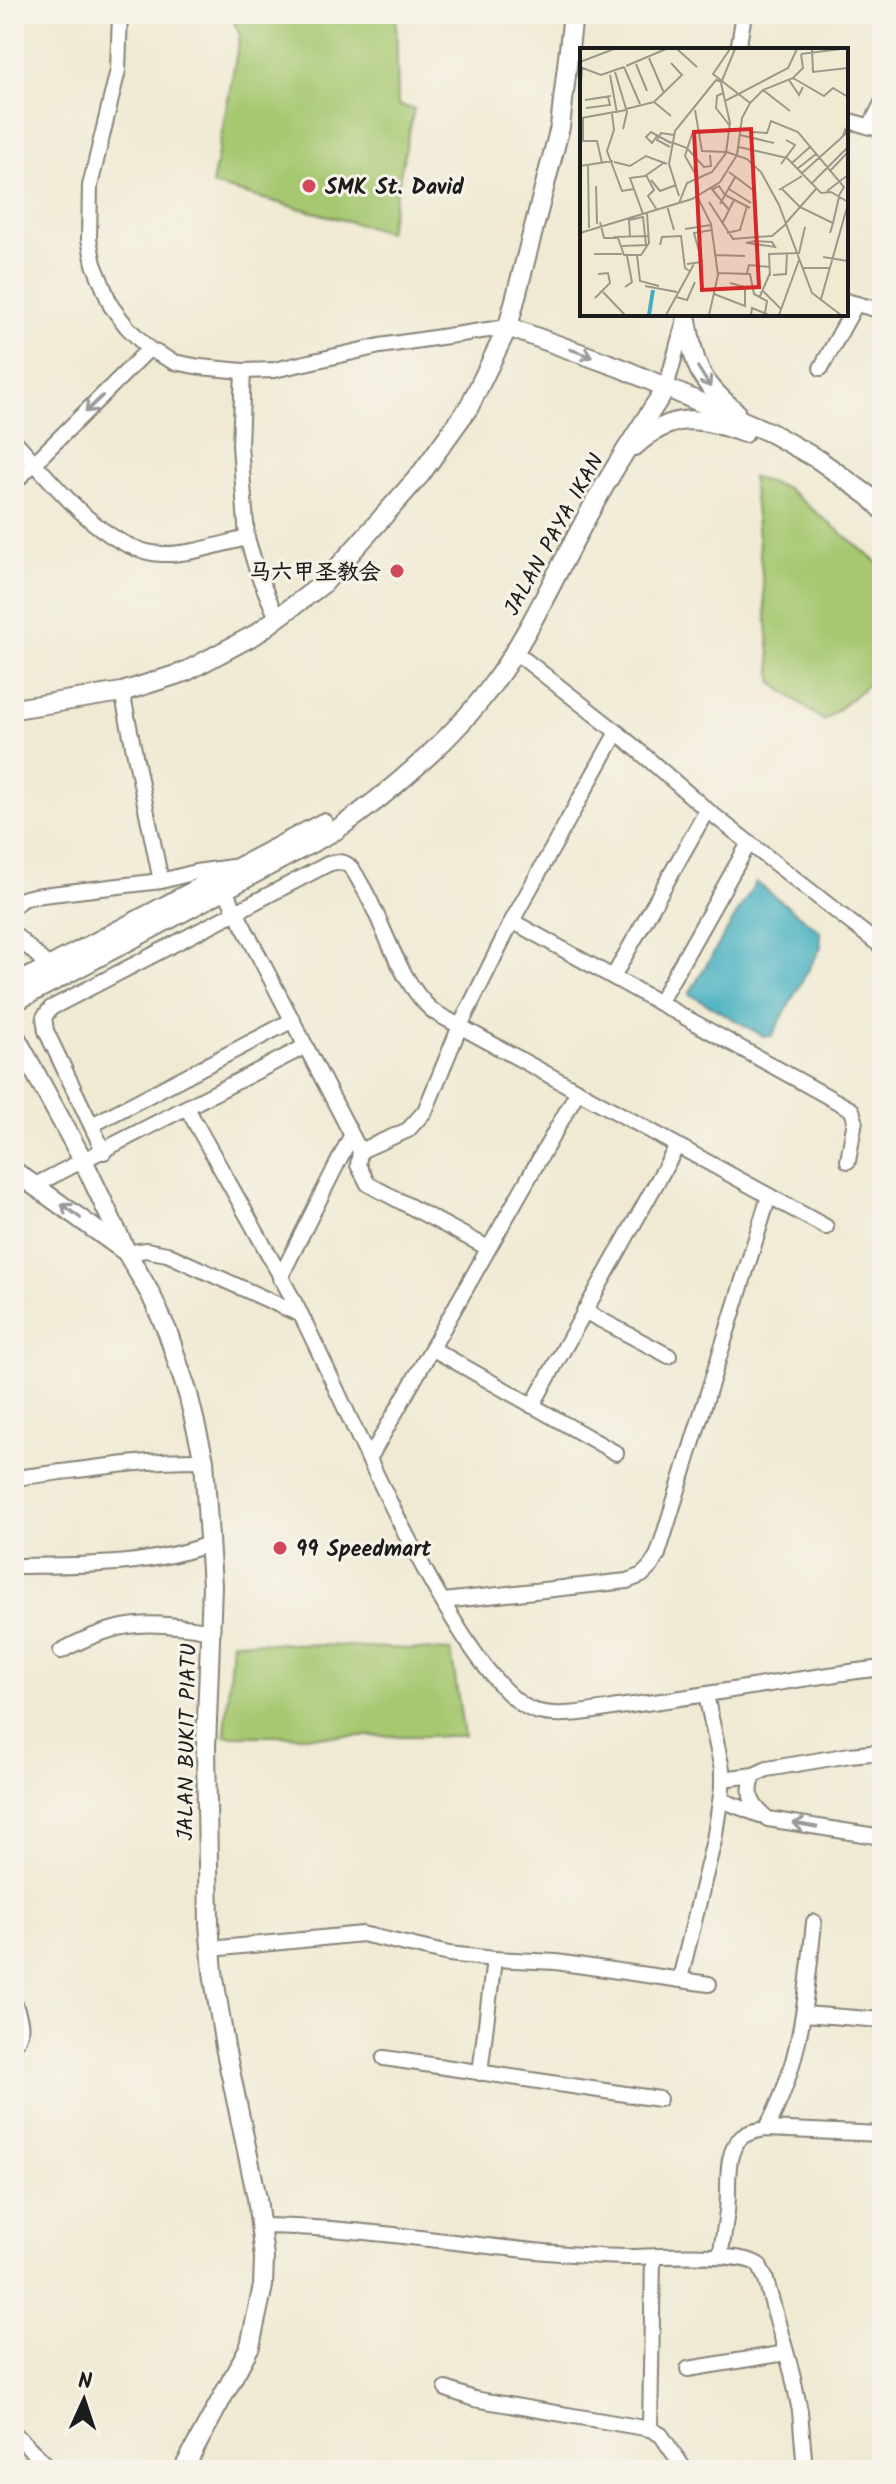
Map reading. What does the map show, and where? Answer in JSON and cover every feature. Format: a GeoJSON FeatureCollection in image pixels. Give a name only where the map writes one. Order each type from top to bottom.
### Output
{"type":"FeatureCollection","features":[{"type":"Feature","properties":{"kind":"main road"},"geometry":{"type":"LineString","coordinates":[[16,704],[122,692],[185,672],[256,634],[324,583],[420,475],[469,407],[508,327],[560,127],[573,14]]}},
{"type":"Feature","properties":{"kind":"main road"},"geometry":{"type":"LineString","coordinates":[[686,316],[694,359],[702,378],[750,423]]}},
{"type":"Feature","properties":{"kind":"main road"},"geometry":{"type":"LineString","coordinates":[[508,327],[621,368],[750,423],[819,460],[882,509]]}},
{"type":"Feature","properties":{"kind":"main road","name":"JALAN PAYA IKAN"},"geometry":{"type":"LineString","coordinates":[[222,884],[336,830],[372,806],[426,756],[483,696],[515,652],[583,524],[666,388]]}},
{"type":"Feature","properties":{"kind":"main road"},"geometry":{"type":"LineString","coordinates":[[621,458],[659,428],[689,419],[708,420],[819,460]]}},
{"type":"Feature","properties":{"kind":"main road","name":"JALAN PAYA IKAN"},"geometry":{"type":"LineString","coordinates":[[222,884],[241,866],[326,821],[426,756]]}},
{"type":"Feature","properties":{"kind":"main road"},"geometry":{"type":"LineString","coordinates":[[14,1002],[54,972],[222,884]]}},
{"type":"Feature","properties":{"kind":"main road"},"geometry":{"type":"LineString","coordinates":[[14,985],[54,972]]}},
{"type":"Feature","properties":{"kind":"main road","name":"JALAN BUKIT PIATU"},"geometry":{"type":"LineString","coordinates":[[14,1034],[84,1162],[168,1333],[188,1394],[204,1460],[211,1543],[212,1631],[206,1735],[211,1949],[225,2047],[261,2226],[263,2286],[250,2346],[183,2470]]}},
{"type":"Feature","properties":{"kind":"main road"},"geometry":{"type":"LineString","coordinates":[[14,1171],[127,1253]]}},
{"type":"Feature","properties":{"kind":"street"},"geometry":{"type":"LineString","coordinates":[[120,14],[118,70],[90,186],[89,239],[94,264],[111,306],[149,349],[174,362],[243,371],[274,370],[380,346],[508,327]]}},
{"type":"Feature","properties":{"kind":"street"},"geometry":{"type":"LineString","coordinates":[[738,48],[744,14]]}},
{"type":"Feature","properties":{"kind":"street"},"geometry":{"type":"LineString","coordinates":[[848,121],[876,129],[882,103]]}},
{"type":"Feature","properties":{"kind":"street"},"geometry":{"type":"LineString","coordinates":[[851,302],[882,311]]}},
{"type":"Feature","properties":{"kind":"street","name":"JALAN PAYA IKAN"},"geometry":{"type":"LineString","coordinates":[[666,388],[685,316]]}},
{"type":"Feature","properties":{"kind":"street"},"geometry":{"type":"LineString","coordinates":[[821,368],[845,316]]}},
{"type":"Feature","properties":{"kind":"street"},"geometry":{"type":"LineString","coordinates":[[14,483],[149,349]]}},
{"type":"Feature","properties":{"kind":"street"},"geometry":{"type":"LineString","coordinates":[[243,371],[241,461],[247,538],[277,618]]}},
{"type":"Feature","properties":{"kind":"street"},"geometry":{"type":"LineString","coordinates":[[14,440],[70,501],[111,535],[138,550],[162,554],[187,552],[247,538]]}},
{"type":"Feature","properties":{"kind":"street"},"geometry":{"type":"LineString","coordinates":[[515,652],[617,732],[707,810],[882,947]]}},
{"type":"Feature","properties":{"kind":"street"},"geometry":{"type":"LineString","coordinates":[[122,692],[161,881]]}},
{"type":"Feature","properties":{"kind":"street"},"geometry":{"type":"LineString","coordinates":[[360,1151],[408,1130],[425,1111],[460,1026],[512,921],[617,732]]}},
{"type":"Feature","properties":{"kind":"street"},"geometry":{"type":"LineString","coordinates":[[613,977],[707,810]]}},
{"type":"Feature","properties":{"kind":"street"},"geometry":{"type":"LineString","coordinates":[[659,1003],[749,843]]}},
{"type":"Feature","properties":{"kind":"street"},"geometry":{"type":"LineString","coordinates":[[104,1152],[46,1031],[44,1017],[51,1008],[328,864],[338,862],[351,868],[422,1002],[460,1026],[826,1227]]}},
{"type":"Feature","properties":{"kind":"street"},"geometry":{"type":"LineString","coordinates":[[14,906],[22,899],[34,896],[161,881],[241,866]]}},
{"type":"Feature","properties":{"kind":"street"},"geometry":{"type":"LineString","coordinates":[[222,884],[360,1151],[358,1165],[361,1175],[368,1184],[488,1248]]}},
{"type":"Feature","properties":{"kind":"street"},"geometry":{"type":"LineString","coordinates":[[512,921],[852,1110],[855,1120],[848,1161]]}},
{"type":"Feature","properties":{"kind":"street"},"geometry":{"type":"LineString","coordinates":[[14,934],[54,972]]}},
{"type":"Feature","properties":{"kind":"street"},"geometry":{"type":"LineString","coordinates":[[92,1125],[293,1020]]}},
{"type":"Feature","properties":{"kind":"street"},"geometry":{"type":"LineString","coordinates":[[35,1185],[306,1046]]}},
{"type":"Feature","properties":{"kind":"street"},"geometry":{"type":"LineString","coordinates":[[369,1459],[578,1091]]}},
{"type":"Feature","properties":{"kind":"street"},"geometry":{"type":"LineString","coordinates":[[187,1108],[301,1315],[369,1459],[443,1601],[467,1641],[495,1678],[516,1699],[534,1711],[560,1714],[882,1668]]}},
{"type":"Feature","properties":{"kind":"street"},"geometry":{"type":"LineString","coordinates":[[280,1278],[351,1136]]}},
{"type":"Feature","properties":{"kind":"street"},"geometry":{"type":"LineString","coordinates":[[532,1406],[677,1146]]}},
{"type":"Feature","properties":{"kind":"street"},"geometry":{"type":"LineString","coordinates":[[443,1601],[627,1581],[642,1575],[651,1566],[677,1496],[769,1196]]}},
{"type":"Feature","properties":{"kind":"street"},"geometry":{"type":"LineString","coordinates":[[127,1253],[146,1250],[167,1254],[301,1315]]}},
{"type":"Feature","properties":{"kind":"street"},"geometry":{"type":"LineString","coordinates":[[584,1311],[669,1356]]}},
{"type":"Feature","properties":{"kind":"street"},"geometry":{"type":"LineString","coordinates":[[433,1349],[616,1453]]}},
{"type":"Feature","properties":{"kind":"street"},"geometry":{"type":"LineString","coordinates":[[14,1478],[157,1461],[204,1460]]}},
{"type":"Feature","properties":{"kind":"street"},"geometry":{"type":"LineString","coordinates":[[14,1566],[77,1565],[155,1558],[211,1543]]}},
{"type":"Feature","properties":{"kind":"street"},"geometry":{"type":"LineString","coordinates":[[61,1651],[110,1628],[140,1624],[172,1624],[212,1631]]}},
{"type":"Feature","properties":{"kind":"street"},"geometry":{"type":"LineString","coordinates":[[680,1979],[721,1800],[722,1779],[706,1695]]}},
{"type":"Feature","properties":{"kind":"street"},"geometry":{"type":"LineString","coordinates":[[722,1779],[882,1752]]}},
{"type":"Feature","properties":{"kind":"street"},"geometry":{"type":"LineString","coordinates":[[754,1775],[750,1798],[754,1808],[768,1819]]}},
{"type":"Feature","properties":{"kind":"street"},"geometry":{"type":"LineString","coordinates":[[721,1800],[768,1819],[882,1837]]}},
{"type":"Feature","properties":{"kind":"street"},"geometry":{"type":"LineString","coordinates":[[766,2129],[788,2082],[804,2014],[814,1922]]}},
{"type":"Feature","properties":{"kind":"street"},"geometry":{"type":"LineString","coordinates":[[211,1949],[362,1934],[449,1954],[556,1962],[709,1984]]}},
{"type":"Feature","properties":{"kind":"street"},"geometry":{"type":"LineString","coordinates":[[480,2073],[494,1959]]}},
{"type":"Feature","properties":{"kind":"street"},"geometry":{"type":"LineString","coordinates":[[14,2002],[21,2023],[21,2034],[14,2045]]}},
{"type":"Feature","properties":{"kind":"street"},"geometry":{"type":"LineString","coordinates":[[804,2014],[882,2020]]}},
{"type":"Feature","properties":{"kind":"street"},"geometry":{"type":"LineString","coordinates":[[384,2058],[659,2099]]}},
{"type":"Feature","properties":{"kind":"street"},"geometry":{"type":"LineString","coordinates":[[720,2256],[733,2149],[740,2138],[752,2131],[766,2129],[882,2134]]}},
{"type":"Feature","properties":{"kind":"street"},"geometry":{"type":"LineString","coordinates":[[261,2226],[325,2227],[554,2253],[720,2256],[738,2258],[760,2266],[800,2411],[805,2470]]}},
{"type":"Feature","properties":{"kind":"street"},"geometry":{"type":"LineString","coordinates":[[650,2429],[653,2257]]}},
{"type":"Feature","properties":{"kind":"street"},"geometry":{"type":"LineString","coordinates":[[688,2369],[786,2353]]}},
{"type":"Feature","properties":{"kind":"street"},"geometry":{"type":"LineString","coordinates":[[446,2389],[474,2399],[650,2429],[661,2435],[685,2470]]}},
{"type":"Feature","properties":{"kind":"street"},"geometry":{"type":"LineString","coordinates":[[14,2433],[52,2470]]}},
{"type":"Feature","properties":{"kind":"green space"},"geometry":{"type":"Polygon","coordinates":[[[230,14],[396,14],[398,105],[414,109],[388,232],[212,185],[240,35],[230,14]]]}},
{"type":"Feature","properties":{"kind":"green space"},"geometry":{"type":"Polygon","coordinates":[[[752,477],[786,488],[882,566],[882,673],[824,721],[773,683],[752,477]]]}},
{"type":"Feature","properties":{"kind":"green space"},"geometry":{"type":"Polygon","coordinates":[[[232,1641],[451,1651],[464,1736],[225,1736],[232,1641]]]}},
{"type":"Feature","properties":{"kind":"water"},"geometry":{"type":"Polygon","coordinates":[[[756,882],[820,931],[821,947],[772,1036],[763,1036],[689,994],[756,882]]]}},
{"type":"Feature","properties":{"kind":"place","name":"SMK St. David"},"geometry":{"type":"Point","coordinates":[309,186]}},
{"type":"Feature","properties":{"kind":"place","name":"马六甲圣教会"},"geometry":{"type":"Point","coordinates":[397,571]}},
{"type":"Feature","properties":{"kind":"place","name":"99 Speedmart"},"geometry":{"type":"Point","coordinates":[280,1548]}}]}
